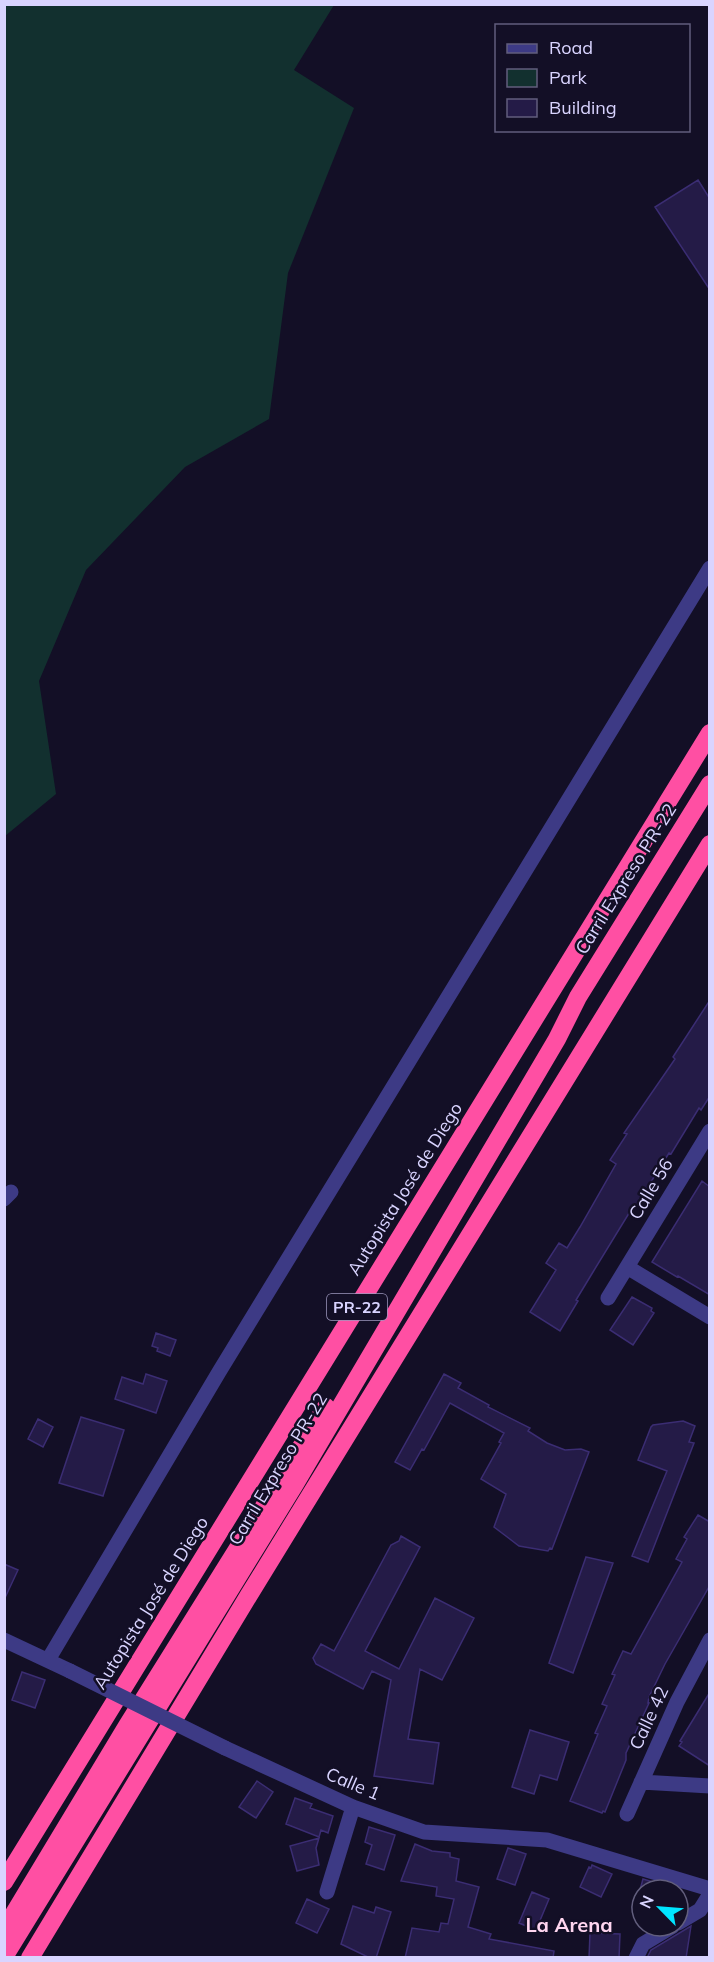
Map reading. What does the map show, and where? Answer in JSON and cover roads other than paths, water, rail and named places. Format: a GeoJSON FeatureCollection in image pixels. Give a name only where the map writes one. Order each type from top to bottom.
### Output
{"type":"FeatureCollection","features":[{"type":"Feature","properties":{"kind":"highway","name":"Autopista José de Diego"},"geometry":{"type":"LineString","coordinates":[[4,1882],[710,733]]}},
{"type":"Feature","properties":{"kind":"highway","name":"Carril Expreso PR-22"},"geometry":{"type":"LineString","coordinates":[[4,1930],[127,1726],[353,1362],[549,1035],[578,997],[710,784]]}},
{"type":"Feature","properties":{"kind":"highway","name":"PR-22"},"geometry":{"type":"LineString","coordinates":[[32,1958],[41,1939],[262,1574],[710,844]]}},
{"type":"Feature","properties":{"kind":"highway","name":"Carril Expreso PR-22"},"geometry":{"type":"LineString","coordinates":[[4,1957],[295,1484],[558,1039],[578,997]]}},
{"type":"Feature","properties":{"kind":"street"},"geometry":{"type":"LineString","coordinates":[[48,1660],[219,1372],[710,568]]}},
{"type":"Feature","properties":{"kind":"street","name":"Calle 56"},"geometry":{"type":"LineString","coordinates":[[608,1298],[704,1154],[710,1131]]}},
{"type":"Feature","properties":{"kind":"street"},"geometry":{"type":"LineString","coordinates":[[627,1267],[710,1317]]}},
{"type":"Feature","properties":{"kind":"street","name":"Calle 1"},"geometry":{"type":"LineString","coordinates":[[4,1640],[225,1748],[353,1807],[424,1832],[547,1840],[710,1889]]}},
{"type":"Feature","properties":{"kind":"street","name":"Calle 42"},"geometry":{"type":"LineString","coordinates":[[627,1814],[677,1702],[710,1640]]}},
{"type":"Feature","properties":{"kind":"street"},"geometry":{"type":"LineString","coordinates":[[641,1782],[710,1786]]}},
{"type":"Feature","properties":{"kind":"street"},"geometry":{"type":"LineString","coordinates":[[327,1892],[353,1807]]}},
{"type":"Feature","properties":{"kind":"street"},"geometry":{"type":"LineString","coordinates":[[690,1916],[700,1910],[710,1894]]}},
{"type":"Feature","properties":{"kind":"street"},"geometry":{"type":"LineString","coordinates":[[636,1958],[643,1944],[653,1938]]}},
{"type":"Feature","properties":{"kind":"district","name":"La Arena"},"geometry":{"type":"Point","coordinates":[569,1925]}}]}
